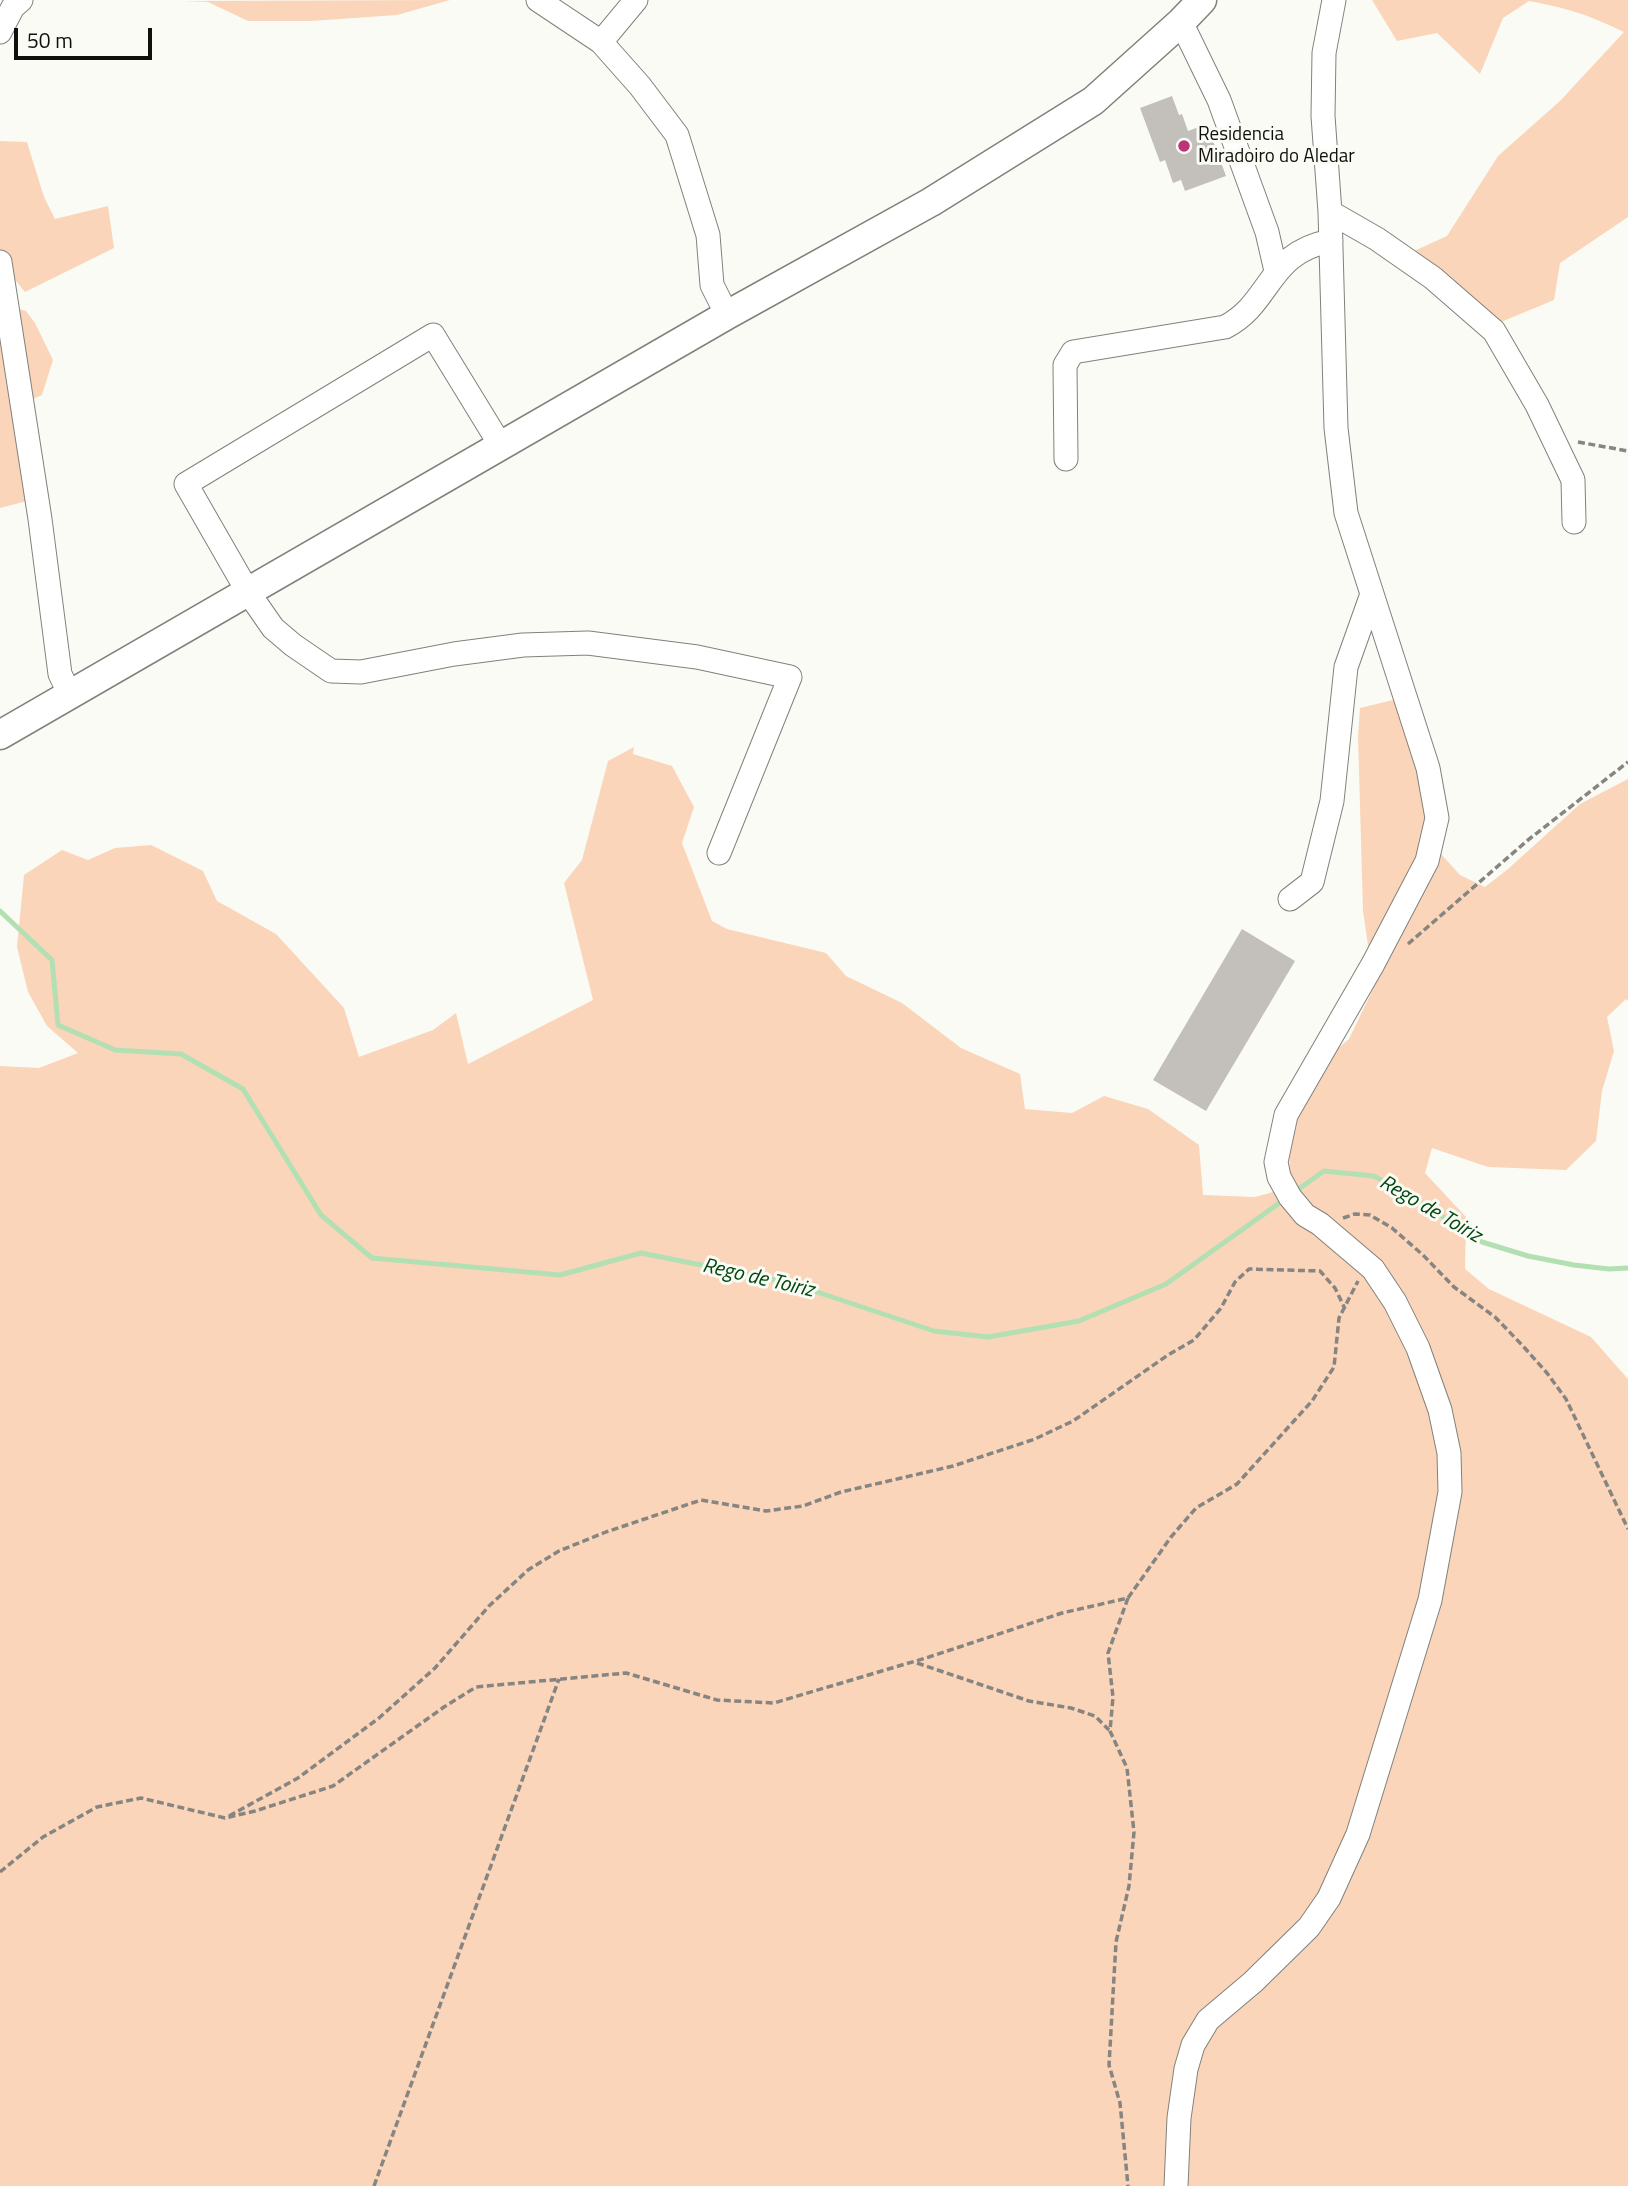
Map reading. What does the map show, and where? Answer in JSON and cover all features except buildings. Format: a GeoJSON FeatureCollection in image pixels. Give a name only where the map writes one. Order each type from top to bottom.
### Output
{"type":"FeatureCollection","features":[{"type":"Feature","properties":{"kind":"main road"},"geometry":{"type":"LineString","coordinates":[[0,735],[727,315],[931,202],[1093,101],[1202,0]]}},
{"type":"Feature","properties":{"kind":"street"},"geometry":{"type":"LineString","coordinates":[[0,32],[13,7],[21,0]]}},
{"type":"Feature","properties":{"kind":"street"},"geometry":{"type":"LineString","coordinates":[[538,0],[601,42],[640,86],[677,135],[708,236],[712,285],[727,315]]}},
{"type":"Feature","properties":{"kind":"street"},"geometry":{"type":"LineString","coordinates":[[601,42],[636,0]]}},
{"type":"Feature","properties":{"kind":"street"},"geometry":{"type":"LineString","coordinates":[[1176,2186],[1179,2118],[1186,2070],[1193,2045],[1208,2020],[1253,1982],[1309,1927],[1329,1898],[1357,1834],[1430,1600],[1450,1492],[1449,1453],[1440,1410],[1418,1348],[1395,1302],[1373,1269],[1313,1220],[1290,1197],[1277,1171],[1276,1154],[1286,1115],[1373,964],[1427,861],[1437,818],[1428,768],[1346,513],[1336,428],[1330,212],[1323,103],[1324,53],[1334,0]]}},
{"type":"Feature","properties":{"kind":"street"},"geometry":{"type":"LineString","coordinates":[[1181,22],[1219,100],[1267,232],[1276,271]]}},
{"type":"Feature","properties":{"kind":"street"},"geometry":{"type":"LineString","coordinates":[[1330,212],[1377,239],[1433,278],[1494,331],[1537,405],[1573,480],[1574,522]]}},
{"type":"Feature","properties":{"kind":"street"},"geometry":{"type":"LineString","coordinates":[[1066,459],[1065,365],[1073,352],[1224,327],[1241,319],[1276,271],[1299,251],[1317,243],[1331,241]]}},
{"type":"Feature","properties":{"kind":"street"},"geometry":{"type":"LineString","coordinates":[[0,262],[9,383],[40,520],[60,674],[70,695]]}},
{"type":"Feature","properties":{"kind":"street"},"geometry":{"type":"LineString","coordinates":[[500,446],[433,335],[186,484],[248,592],[273,628],[331,671],[361,672],[454,654],[523,645],[588,643],[697,657],[790,677],[719,853]]}},
{"type":"Feature","properties":{"kind":"street"},"geometry":{"type":"LineString","coordinates":[[1290,899],[1312,882],[1332,801],[1346,667],[1372,594]]}},
{"type":"Feature","properties":{"kind":"path"},"geometry":{"type":"LineString","coordinates":[[1552,436],[1628,451]]}},
{"type":"Feature","properties":{"kind":"path"},"geometry":{"type":"LineString","coordinates":[[1403,948],[1528,841],[1628,762]]}},
{"type":"Feature","properties":{"kind":"path"},"geometry":{"type":"LineString","coordinates":[[1313,1220],[1355,1214],[1370,1215],[1392,1228],[1454,1287],[1495,1317],[1547,1373],[1566,1399],[1628,1529]]}},
{"type":"Feature","properties":{"kind":"path"},"geometry":{"type":"LineString","coordinates":[[225,1818],[298,1778],[379,1718],[435,1668],[489,1606],[528,1570],[559,1551],[701,1500],[766,1511],[803,1506],[852,1489],[953,1466],[1035,1439],[1073,1421],[1194,1340],[1221,1308],[1235,1282],[1249,1269],[1320,1271],[1335,1288],[1345,1310]]}},
{"type":"Feature","properties":{"kind":"path"},"geometry":{"type":"LineString","coordinates":[[1110,1731],[1113,1697],[1108,1653],[1128,1598],[1171,1537],[1196,1508],[1237,1484],[1312,1401],[1334,1367],[1339,1318],[1358,1281],[1373,1269]]}},
{"type":"Feature","properties":{"kind":"path"},"geometry":{"type":"LineString","coordinates":[[0,1872],[43,1837],[97,1807],[141,1798],[225,1818],[333,1786],[476,1687],[626,1673],[717,1700],[774,1703],[915,1662],[1062,1614],[1128,1598]]}},
{"type":"Feature","properties":{"kind":"path"},"geometry":{"type":"LineString","coordinates":[[915,1662],[1029,1701],[1071,1708],[1095,1716],[1110,1731],[1127,1768],[1134,1832],[1129,1886],[1116,1942],[1109,2065],[1120,2103],[1128,2186]]}},
{"type":"Feature","properties":{"kind":"path"},"geometry":{"type":"LineString","coordinates":[[374,2186],[559,1679]]}},
{"type":"Feature","properties":{"kind":"shaded area"},"geometry":{"type":"Polygon","coordinates":[[[450,0],[397,15],[311,21],[248,21],[208,2],[184,1],[450,0]]]}},
{"type":"Feature","properties":{"kind":"shaded area"},"geometry":{"type":"Polygon","coordinates":[[[1372,0],[1628,0],[1628,217],[1560,263],[1554,300],[1501,322],[1414,251],[1447,236],[1498,156],[1560,101],[1624,32],[1578,13],[1529,1],[1503,18],[1480,74],[1437,33],[1397,41],[1372,0]]]}},
{"type":"Feature","properties":{"kind":"shaded area"},"geometry":{"type":"Polygon","coordinates":[[[0,141],[27,142],[44,197],[55,219],[108,206],[114,248],[25,292],[0,262],[0,141]]]}},
{"type":"Feature","properties":{"kind":"shaded area"},"geometry":{"type":"Polygon","coordinates":[[[5,305],[26,311],[53,360],[42,395],[11,408],[35,499],[0,508],[0,314],[5,305]]]}},
{"type":"Feature","properties":{"kind":"shaded area"},"geometry":{"type":"Polygon","coordinates":[[[1393,700],[1417,755],[1433,845],[1460,875],[1485,887],[1580,804],[1628,779],[1628,1001],[1626,999],[1607,1017],[1614,1051],[1602,1091],[1596,1141],[1566,1170],[1488,1167],[1432,1148],[1425,1173],[1466,1217],[1465,1269],[1489,1289],[1591,1337],[1628,1379],[1628,2186],[0,2186],[0,1066],[39,1068],[78,1053],[47,1026],[28,992],[17,947],[24,875],[62,850],[88,860],[115,848],[151,845],[203,871],[217,901],[276,934],[344,1008],[359,1057],[433,1030],[456,1013],[468,1064],[593,1000],[564,883],[582,860],[608,761],[634,747],[633,754],[672,766],[694,807],[682,843],[712,921],[727,929],[826,953],[846,976],[902,1003],[961,1048],[1020,1074],[1025,1109],[1072,1113],[1104,1096],[1148,1109],[1199,1145],[1203,1195],[1255,1197],[1291,1187],[1289,1154],[1298,1101],[1319,1065],[1349,1039],[1374,987],[1363,911],[1358,736],[1360,708],[1393,700]]]}},
{"type":"Feature","properties":{"kind":"waterway","name":"Rego de Toiriz"},"geometry":{"type":"LineString","coordinates":[[0,911],[52,960],[58,1025],[115,1050],[181,1054],[243,1089],[321,1215],[372,1258],[560,1275],[641,1253],[787,1282],[934,1331],[988,1337],[1079,1321],[1166,1284],[1285,1199]]}},
{"type":"Feature","properties":{"kind":"waterway","name":"Rego de Toiriz"},"geometry":{"type":"LineString","coordinates":[[1293,1193],[1324,1171],[1374,1176],[1482,1242],[1528,1256],[1574,1265],[1628,1268]]}},
{"type":"Feature","properties":{"kind":"place","name":"Residencia Miradoiro do Aledar"},"geometry":{"type":"Point","coordinates":[1184,146]}}]}
